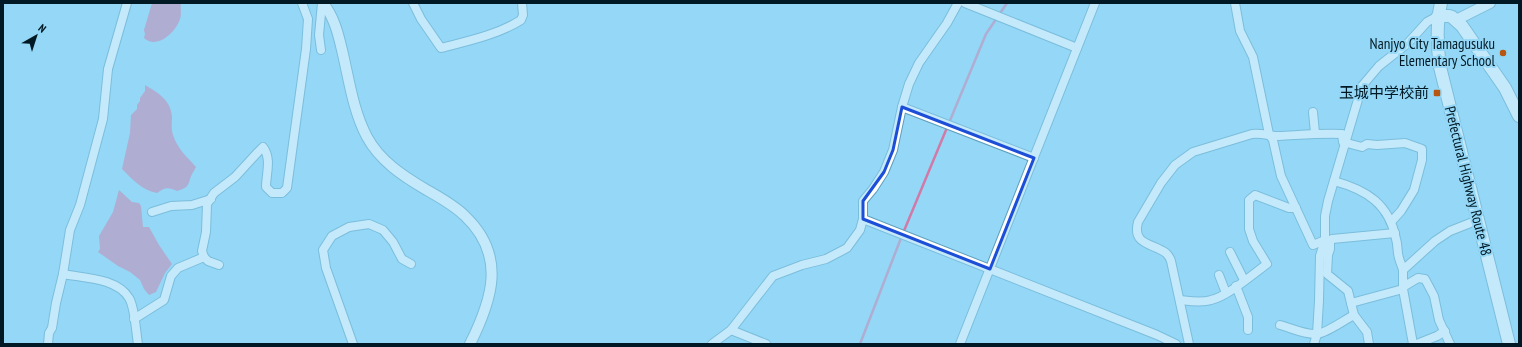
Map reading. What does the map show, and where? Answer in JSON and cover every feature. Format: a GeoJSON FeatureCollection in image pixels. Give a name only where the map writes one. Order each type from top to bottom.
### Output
{"type":"FeatureCollection","features":[{"type":"Feature","properties":{"kind":"main road","name":"Prefectural Highway Route 48"},"geometry":{"type":"LineString","coordinates":[[1441,3],[1438,16],[1436,40],[1440,67],[1509,344]]}},
{"type":"Feature","properties":{"kind":"main road"},"geometry":{"type":"LineString","coordinates":[[1438,16],[1449,16],[1456,20],[1505,88],[1519,116]]}},
{"type":"Feature","properties":{"kind":"street"},"geometry":{"type":"LineString","coordinates":[[48,344],[49,333],[52,328],[63,274],[70,230],[80,205],[103,119],[108,69],[127,3]]}},
{"type":"Feature","properties":{"kind":"street"},"geometry":{"type":"LineString","coordinates":[[219,266],[208,261],[204,257],[202,251],[206,232],[207,204],[214,194],[235,177],[263,147],[269,162],[266,175],[266,187],[272,193],[282,193],[287,188],[306,49],[308,19],[306,10],[302,3]]}},
{"type":"Feature","properties":{"kind":"street"},"geometry":{"type":"LineString","coordinates":[[320,50],[319,35],[323,3]]}},
{"type":"Feature","properties":{"kind":"street"},"geometry":{"type":"LineString","coordinates":[[323,3],[331,12],[338,32],[361,125],[377,152],[390,165],[406,177],[451,205],[465,216],[476,227],[484,241],[491,265],[490,294],[482,320],[470,344]]}},
{"type":"Feature","properties":{"kind":"street"},"geometry":{"type":"LineString","coordinates":[[413,3],[421,19],[441,48],[489,35],[521,20],[523,14],[522,3]]}},
{"type":"Feature","properties":{"kind":"street"},"geometry":{"type":"LineString","coordinates":[[712,344],[731,330],[773,276],[802,265],[826,259],[847,248],[860,230],[863,201],[884,172],[893,150],[902,107],[909,84],[919,63],[947,23],[958,3]]}},
{"type":"Feature","properties":{"kind":"street"},"geometry":{"type":"LineString","coordinates":[[965,3],[1077,48]]}},
{"type":"Feature","properties":{"kind":"street"},"geometry":{"type":"LineString","coordinates":[[960,344],[1095,3]]}},
{"type":"Feature","properties":{"kind":"street"},"geometry":{"type":"LineString","coordinates":[[1235,3],[1240,31],[1253,57],[1269,134],[1273,140],[1281,176],[1313,245],[1332,239],[1395,233]]}},
{"type":"Feature","properties":{"kind":"street"},"geometry":{"type":"LineString","coordinates":[[1456,20],[1490,3]]}},
{"type":"Feature","properties":{"kind":"street"},"geometry":{"type":"LineString","coordinates":[[1368,344],[1367,332],[1354,315],[1348,291],[1327,274],[1328,255],[1330,249],[1325,216],[1362,86],[1379,66],[1408,43],[1427,22],[1438,16]]}},
{"type":"Feature","properties":{"kind":"street"},"geometry":{"type":"LineString","coordinates":[[902,107],[1034,158]]}},
{"type":"Feature","properties":{"kind":"street"},"geometry":{"type":"LineString","coordinates":[[1313,112],[1314,133]]}},
{"type":"Feature","properties":{"kind":"street"},"geometry":{"type":"LineString","coordinates":[[1189,344],[1171,261],[1166,254],[1144,243],[1137,236],[1136,230],[1138,222],[1168,173],[1175,165],[1192,152],[1252,134],[1261,133],[1277,136],[1314,133],[1342,134],[1343,142],[1362,147],[1367,144],[1405,143],[1422,149],[1422,160],[1414,190],[1401,211],[1391,222]]}},
{"type":"Feature","properties":{"kind":"street"},"geometry":{"type":"LineString","coordinates":[[1334,181],[1357,189],[1374,199],[1388,214],[1395,233],[1398,257],[1403,270],[1403,288],[1413,344]]}},
{"type":"Feature","properties":{"kind":"street"},"geometry":{"type":"LineString","coordinates":[[1180,300],[1202,302],[1213,300],[1226,293],[1267,264],[1253,241],[1249,229],[1249,200],[1255,195],[1289,208],[1296,208]]}},
{"type":"Feature","properties":{"kind":"street"},"geometry":{"type":"LineString","coordinates":[[152,212],[171,206],[192,205],[211,199]]}},
{"type":"Feature","properties":{"kind":"street"},"geometry":{"type":"LineString","coordinates":[[862,218],[1158,335],[1176,344]]}},
{"type":"Feature","properties":{"kind":"street"},"geometry":{"type":"LineString","coordinates":[[1403,270],[1445,234],[1478,220]]}},
{"type":"Feature","properties":{"kind":"street"},"geometry":{"type":"LineString","coordinates":[[353,344],[326,268],[323,250],[332,236],[349,227],[369,224],[383,230],[393,242],[402,259],[411,264]]}},
{"type":"Feature","properties":{"kind":"street"},"geometry":{"type":"LineString","coordinates":[[1314,344],[1317,334],[1320,256],[1328,240]]}},
{"type":"Feature","properties":{"kind":"street"},"geometry":{"type":"LineString","coordinates":[[1230,252],[1244,280]]}},
{"type":"Feature","properties":{"kind":"street"},"geometry":{"type":"LineString","coordinates":[[134,319],[164,300],[171,276],[178,268],[204,257]]}},
{"type":"Feature","properties":{"kind":"street"},"geometry":{"type":"LineString","coordinates":[[63,274],[108,282],[119,288],[129,298],[138,344]]}},
{"type":"Feature","properties":{"kind":"street"},"geometry":{"type":"LineString","coordinates":[[1219,275],[1226,293]]}},
{"type":"Feature","properties":{"kind":"street"},"geometry":{"type":"LineString","coordinates":[[1351,303],[1403,288],[1418,278],[1425,279],[1434,296],[1439,320],[1450,344]]}},
{"type":"Feature","properties":{"kind":"street"},"geometry":{"type":"LineString","coordinates":[[1236,286],[1248,317],[1248,330]]}},
{"type":"Feature","properties":{"kind":"street"},"geometry":{"type":"LineString","coordinates":[[1280,325],[1307,333],[1317,334],[1324,332],[1354,315]]}},
{"type":"Feature","properties":{"kind":"street"},"geometry":{"type":"LineString","coordinates":[[731,330],[766,344]]}},
{"type":"Feature","properties":{"kind":"street"},"geometry":{"type":"LineString","coordinates":[[1417,344],[1445,331]]}},
{"type":"Feature","properties":{"kind":"highlighted area"},"geometry":{"type":"Polygon","coordinates":[[[902,107],[1034,158],[990,269],[863,219],[863,201],[884,172],[893,150],[902,107]]]}},
{"type":"Feature","properties":{"kind":"shaded area"},"geometry":{"type":"Polygon","coordinates":[[[152,3],[181,3],[181,17],[175,29],[165,38],[155,42],[144,38],[144,30],[152,3]]]}},
{"type":"Feature","properties":{"kind":"shaded area"},"geometry":{"type":"Polygon","coordinates":[[[145,85],[163,97],[169,105],[172,116],[172,130],[175,140],[196,167],[187,186],[177,191],[167,188],[157,193],[147,190],[122,169],[130,133],[131,115],[137,109],[140,98],[145,91],[145,85]]]}},
{"type":"Feature","properties":{"kind":"shaded area"},"geometry":{"type":"Polygon","coordinates":[[[119,190],[132,202],[139,203],[141,206],[143,227],[149,227],[172,264],[165,273],[156,292],[149,295],[144,289],[140,280],[98,252],[100,249],[99,236],[113,212],[119,190]]]}},
{"type":"Feature","properties":{"kind":"waterway"},"geometry":{"type":"LineString","coordinates":[[860,344],[901,238],[986,34],[1007,3]]}},
{"type":"Feature","properties":{"kind":"place","name":"Nanjyo City Tamagusuku Elementary School"},"geometry":{"type":"Point","coordinates":[1503,53]}},
{"type":"Feature","properties":{"kind":"place","name":"玉城中学校前"},"geometry":{"type":"Point","coordinates":[1437,93]}}]}
